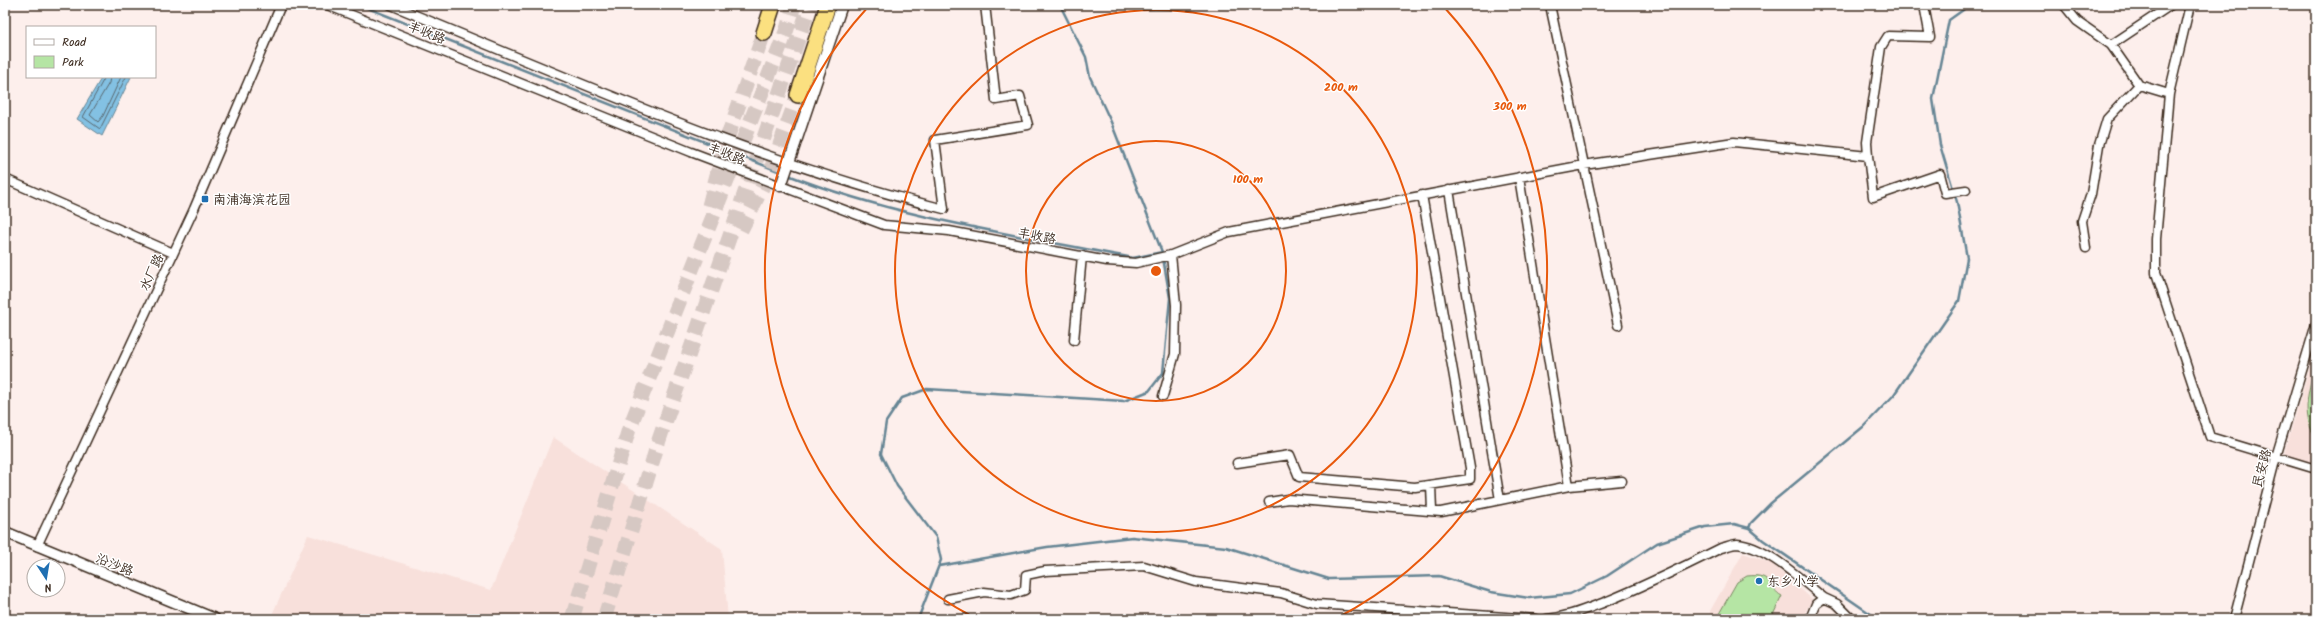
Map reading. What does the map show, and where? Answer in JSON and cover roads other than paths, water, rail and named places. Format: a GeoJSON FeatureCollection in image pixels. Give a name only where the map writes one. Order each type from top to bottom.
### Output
{"type":"FeatureCollection","features":[{"type":"Feature","properties":{"kind":"highway"},"geometry":{"type":"LineString","coordinates":[[764,33],[773,5]]}},
{"type":"Feature","properties":{"kind":"highway"},"geometry":{"type":"LineString","coordinates":[[798,95],[828,5]]}},
{"type":"Feature","properties":{"kind":"street","name":"水厂路"},"geometry":{"type":"LineString","coordinates":[[37,546],[194,209],[281,5]]}},
{"type":"Feature","properties":{"kind":"street","name":"丰收路"},"geometry":{"type":"LineString","coordinates":[[327,5],[781,186],[884,225],[949,231],[1107,261],[1136,263],[1171,255],[1229,232],[1584,165],[1734,142],[1868,156]]}},
{"type":"Feature","properties":{"kind":"street"},"geometry":{"type":"LineString","coordinates":[[391,5],[670,119],[876,192],[944,208],[935,140],[1028,125],[1020,96],[996,100],[985,5]]}},
{"type":"Feature","properties":{"kind":"street"},"geometry":{"type":"LineString","coordinates":[[781,186],[842,5]]}},
{"type":"Feature","properties":{"kind":"street"},"geometry":{"type":"LineString","coordinates":[[1550,5],[1618,325]]}},
{"type":"Feature","properties":{"kind":"street"},"geometry":{"type":"LineString","coordinates":[[1924,5],[1930,37],[1888,36],[1881,48],[1867,142],[1873,197],[1940,174],[1944,193],[1966,190]]}},
{"type":"Feature","properties":{"kind":"street"},"geometry":{"type":"LineString","coordinates":[[2064,5],[2078,21],[2110,44],[2139,85],[2169,94]]}},
{"type":"Feature","properties":{"kind":"street"},"geometry":{"type":"LineString","coordinates":[[2110,44],[2171,5]]}},
{"type":"Feature","properties":{"kind":"street"},"geometry":{"type":"LineString","coordinates":[[2190,5],[2169,94],[2156,239],[2156,273],[2210,437],[2316,469]]}},
{"type":"Feature","properties":{"kind":"street"},"geometry":{"type":"LineString","coordinates":[[2086,248],[2082,221],[2091,194],[2099,145],[2107,119],[2139,85]]}},
{"type":"Feature","properties":{"kind":"street"},"geometry":{"type":"LineString","coordinates":[[1519,177],[1569,486]]}},
{"type":"Feature","properties":{"kind":"street"},"geometry":{"type":"LineString","coordinates":[[5,179],[173,253]]}},
{"type":"Feature","properties":{"kind":"street"},"geometry":{"type":"LineString","coordinates":[[1449,190],[1500,500]]}},
{"type":"Feature","properties":{"kind":"street"},"geometry":{"type":"LineString","coordinates":[[1237,463],[1290,455],[1300,477],[1415,487],[1470,479],[1470,468],[1422,195]]}},
{"type":"Feature","properties":{"kind":"street"},"geometry":{"type":"LineString","coordinates":[[1163,396],[1175,354],[1176,305],[1171,255]]}},
{"type":"Feature","properties":{"kind":"street"},"geometry":{"type":"LineString","coordinates":[[1074,340],[1082,256]]}},
{"type":"Feature","properties":{"kind":"street","name":"民安路"},"geometry":{"type":"LineString","coordinates":[[2234,619],[2276,457],[2316,324]]}},
{"type":"Feature","properties":{"kind":"street"},"geometry":{"type":"LineString","coordinates":[[1269,502],[1288,500],[1441,512],[1569,486],[1622,481]]}},
{"type":"Feature","properties":{"kind":"street"},"geometry":{"type":"LineString","coordinates":[[1430,485],[1432,511]]}},
{"type":"Feature","properties":{"kind":"street","name":"沿沙路"},"geometry":{"type":"LineString","coordinates":[[5,532],[216,619]]}},
{"type":"Feature","properties":{"kind":"street"},"geometry":{"type":"LineString","coordinates":[[1547,619],[1559,618],[1576,613],[1636,589],[1722,548],[1735,544],[1752,547],[1771,558],[1824,598],[1837,604],[1852,619]]}},
{"type":"Feature","properties":{"kind":"street"},"geometry":{"type":"LineString","coordinates":[[948,599],[984,592],[1011,595],[1025,590],[1026,575],[1045,571],[1144,566],[1196,582],[1281,593],[1317,604],[1536,619]]}},
{"type":"Feature","properties":{"kind":"street"},"geometry":{"type":"LineString","coordinates":[[1810,619],[1816,604],[1824,598]]}},
{"type":"Feature","properties":{"kind":"water"},"geometry":{"type":"Polygon","coordinates":[[[101,78],[131,78],[102,136],[77,119],[101,78]]]}},
{"type":"Feature","properties":{"kind":"waterway"},"geometry":{"type":"LineString","coordinates":[[360,5],[783,173]]}},
{"type":"Feature","properties":{"kind":"waterway"},"geometry":{"type":"LineString","coordinates":[[918,619],[941,560],[936,537],[897,486],[881,454],[886,422],[902,398],[927,389],[1124,401],[1149,391],[1163,373],[1170,298],[1162,252],[1111,122],[1090,77],[1086,57],[1060,5]]}},
{"type":"Feature","properties":{"kind":"waterway"},"geometry":{"type":"LineString","coordinates":[[939,566],[1047,547],[1132,537],[1226,547],[1329,579],[1439,576],[1491,592],[1529,598],[1570,594],[1607,576],[1657,543],[1705,527],[1734,524],[1749,528],[1751,523],[1771,503],[1863,427],[1893,396],[1959,301],[1967,258],[1957,202],[1940,145],[1933,99],[1949,20],[1970,5]]}},
{"type":"Feature","properties":{"kind":"waterway"},"geometry":{"type":"LineString","coordinates":[[788,175],[872,203],[958,224],[1133,258],[1162,252]]}},
{"type":"Feature","properties":{"kind":"waterway"},"geometry":{"type":"LineString","coordinates":[[1749,528],[1763,540],[1878,619]]}},
{"type":"Feature","properties":{"kind":"tunnel"},"geometry":{"type":"LineString","coordinates":[[572,619],[629,429],[787,29],[794,5]]}},
{"type":"Feature","properties":{"kind":"tunnel"},"geometry":{"type":"LineString","coordinates":[[604,619],[659,440],[810,5]]}},
{"type":"Feature","properties":{"kind":"tunnel"},"geometry":{"type":"LineString","coordinates":[[709,206],[725,144],[764,33]]}},
{"type":"Feature","properties":{"kind":"tunnel"},"geometry":{"type":"LineString","coordinates":[[741,230],[770,172],[798,95]]}},
{"type":"Feature","properties":{"kind":"place","name":"南浦海滨花园"},"geometry":{"type":"Point","coordinates":[205,199]}},
{"type":"Feature","properties":{"kind":"place","name":"东乡小学"},"geometry":{"type":"Point","coordinates":[1759,581]}}]}
